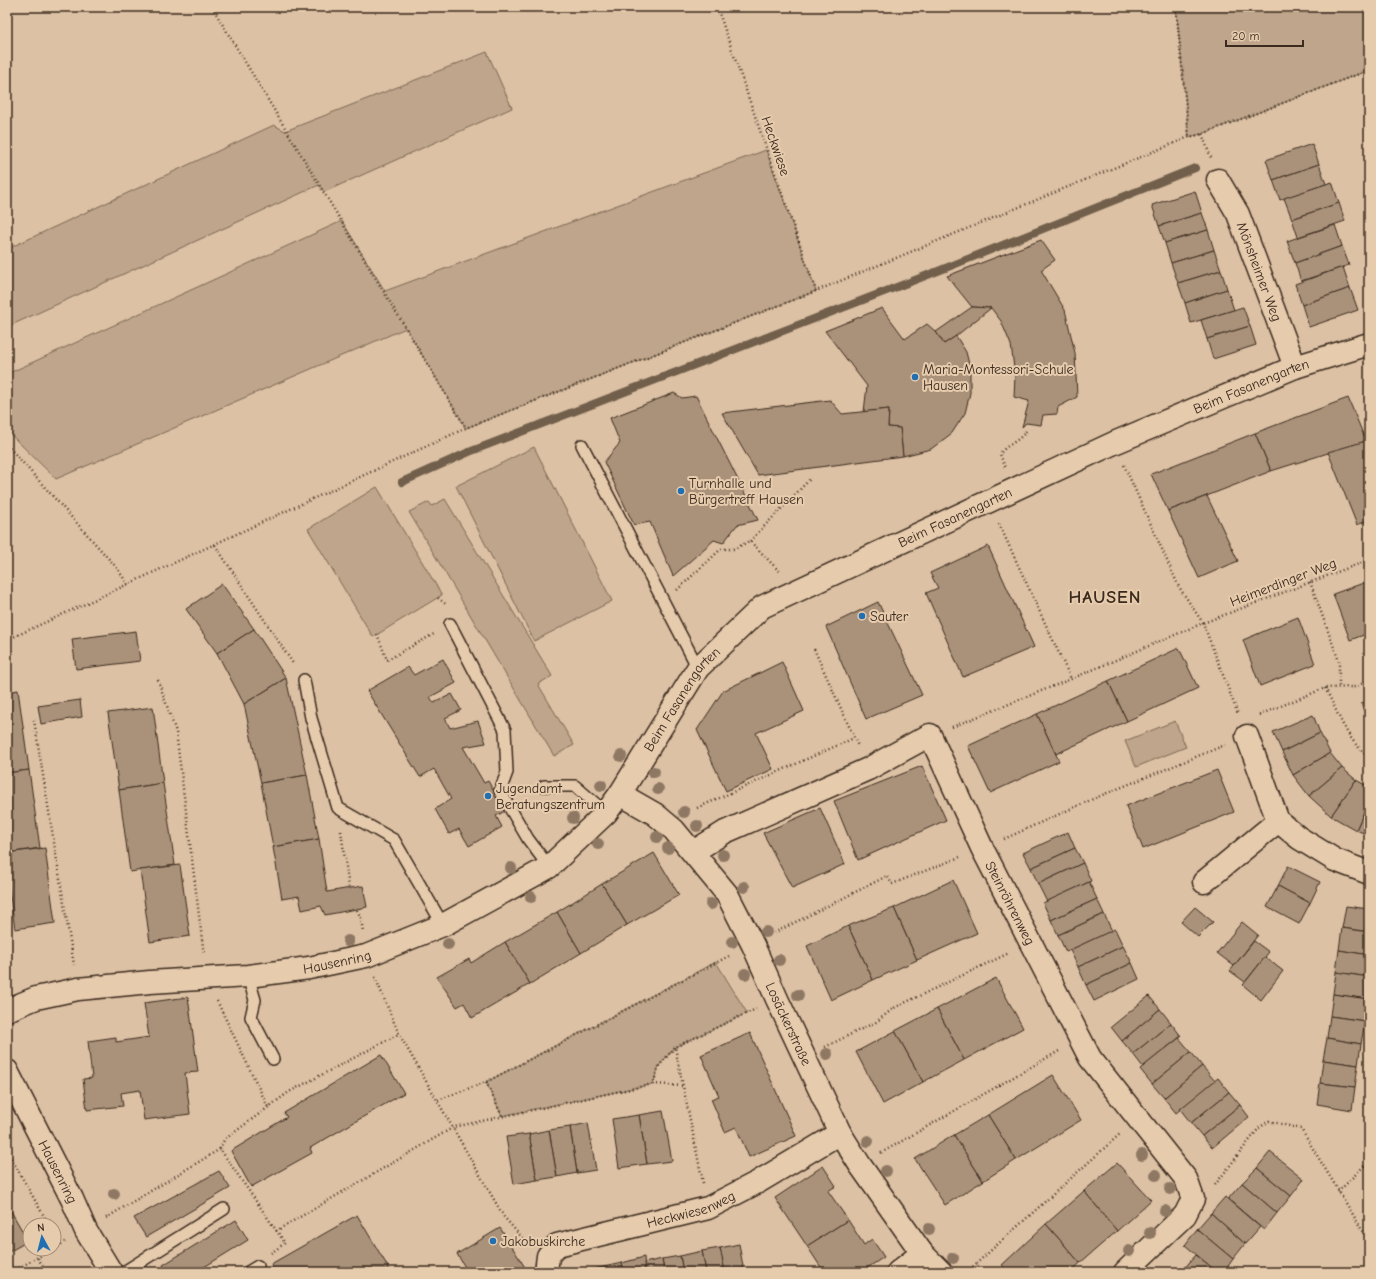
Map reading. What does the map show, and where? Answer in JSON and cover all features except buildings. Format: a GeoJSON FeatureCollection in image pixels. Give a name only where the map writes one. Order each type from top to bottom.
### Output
{"type":"FeatureCollection","features":[{"type":"Feature","properties":{"kind":"street","name":"Mönsheimer Weg"},"geometry":{"type":"LineString","coordinates":[[1218,180],[1238,214],[1295,367]]}},
{"type":"Feature","properties":{"kind":"street","name":"Beim Fasanengarten"},"geometry":{"type":"LineString","coordinates":[[620,794],[698,668],[762,607],[1114,443],[1295,367],[1369,344]]}},
{"type":"Feature","properties":{"kind":"street"},"geometry":{"type":"LineString","coordinates":[[693,852],[725,832],[868,769],[930,735]]}},
{"type":"Feature","properties":{"kind":"street","name":"Steinröhrenweg"},"geometry":{"type":"LineString","coordinates":[[930,735],[982,848],[1090,1058],[1186,1179],[1193,1199]]}},
{"type":"Feature","properties":{"kind":"street"},"geometry":{"type":"LineString","coordinates":[[1247,736],[1278,821],[1300,838],[1334,860],[1369,873]]}},
{"type":"Feature","properties":{"kind":"street","name":"Hausenring"},"geometry":{"type":"LineString","coordinates":[[7,1010],[36,998],[78,989],[248,976],[309,968],[366,956],[443,925],[549,867],[606,813],[620,794]]}},
{"type":"Feature","properties":{"kind":"street","name":"Losäckerstraße"},"geometry":{"type":"LineString","coordinates":[[620,794],[654,814],[674,830],[727,894],[753,945],[840,1133],[860,1165],[922,1252],[941,1272]]}},
{"type":"Feature","properties":{"kind":"street"},"geometry":{"type":"LineString","coordinates":[[1204,882],[1278,821]]}},
{"type":"Feature","properties":{"kind":"street","name":"Hausenring"},"geometry":{"type":"LineString","coordinates":[[7,1070],[72,1199],[86,1231],[111,1272]]}},
{"type":"Feature","properties":{"kind":"street","name":"Heckwiesenweg"},"geometry":{"type":"LineString","coordinates":[[547,1264],[557,1245],[708,1208],[758,1182],[840,1133]]}},
{"type":"Feature","properties":{"kind":"street"},"geometry":{"type":"LineString","coordinates":[[1125,1272],[1185,1215],[1193,1199]]}},
{"type":"Feature","properties":{"kind":"street"},"geometry":{"type":"LineString","coordinates":[[898,1272],[922,1252]]}},
{"type":"Feature","properties":{"kind":"lane"},"geometry":{"type":"LineString","coordinates":[[582,445],[698,668]]}},
{"type":"Feature","properties":{"kind":"lane"},"geometry":{"type":"LineString","coordinates":[[450,624],[505,730],[507,772],[500,792],[528,839],[549,867]]}},
{"type":"Feature","properties":{"kind":"lane"},"geometry":{"type":"LineString","coordinates":[[304,680],[311,718],[338,808],[394,840],[443,925]]}},
{"type":"Feature","properties":{"kind":"lane"},"geometry":{"type":"LineString","coordinates":[[544,786],[575,786],[606,813]]}},
{"type":"Feature","properties":{"kind":"lane"},"geometry":{"type":"LineString","coordinates":[[248,976],[255,1000],[251,1017],[273,1059]]}},
{"type":"Feature","properties":{"kind":"lane"},"geometry":{"type":"LineString","coordinates":[[124,1272],[224,1209]]}},
{"type":"Feature","properties":{"kind":"lane"},"geometry":{"type":"LineString","coordinates":[[248,1272],[258,1266]]}},
{"type":"Feature","properties":{"kind":"path"},"geometry":{"type":"LineString","coordinates":[[212,7],[466,428]]}},
{"type":"Feature","properties":{"kind":"path","name":"Heckwiese"},"geometry":{"type":"LineString","coordinates":[[717,7],[816,291]]}},
{"type":"Feature","properties":{"kind":"path"},"geometry":{"type":"LineString","coordinates":[[1176,7],[1189,137]]}},
{"type":"Feature","properties":{"kind":"path"},"geometry":{"type":"LineString","coordinates":[[7,640],[466,428],[816,291],[1189,137],[1202,134],[1369,70]]}},
{"type":"Feature","properties":{"kind":"path"},"geometry":{"type":"LineString","coordinates":[[1000,454],[1002,450],[1018,441],[1026,431]]}},
{"type":"Feature","properties":{"kind":"path"},"geometry":{"type":"LineString","coordinates":[[1008,837],[1095,798],[1247,736],[1203,624],[1178,587],[1114,443]]}},
{"type":"Feature","properties":{"kind":"path"},"geometry":{"type":"LineString","coordinates":[[7,445],[117,568],[128,585]]}},
{"type":"Feature","properties":{"kind":"path"},"geometry":{"type":"LineString","coordinates":[[663,603],[721,549],[734,549],[750,541],[810,479]]}},
{"type":"Feature","properties":{"kind":"path"},"geometry":{"type":"LineString","coordinates":[[988,502],[1071,679]]}},
{"type":"Feature","properties":{"kind":"path"},"geometry":{"type":"LineString","coordinates":[[750,541],[799,590]]}},
{"type":"Feature","properties":{"kind":"path"},"geometry":{"type":"LineString","coordinates":[[215,545],[304,680]]}},
{"type":"Feature","properties":{"kind":"path","name":"Heimerdinger Weg"},"geometry":{"type":"LineString","coordinates":[[930,735],[1071,679],[1203,624],[1369,560]]}},
{"type":"Feature","properties":{"kind":"path"},"geometry":{"type":"LineString","coordinates":[[1310,582],[1339,661],[1339,688]]}},
{"type":"Feature","properties":{"kind":"path"},"geometry":{"type":"LineString","coordinates":[[377,634],[387,660],[450,624]]}},
{"type":"Feature","properties":{"kind":"path"},"geometry":{"type":"LineString","coordinates":[[814,649],[868,769]]}},
{"type":"Feature","properties":{"kind":"path"},"geometry":{"type":"LineString","coordinates":[[158,680],[176,732],[206,979],[268,1107]]}},
{"type":"Feature","properties":{"kind":"path"},"geometry":{"type":"LineString","coordinates":[[1275,708],[1325,688],[1354,687],[1369,681]]}},
{"type":"Feature","properties":{"kind":"path"},"geometry":{"type":"LineString","coordinates":[[1325,688],[1345,731],[1356,747],[1369,758]]}},
{"type":"Feature","properties":{"kind":"path"},"geometry":{"type":"LineString","coordinates":[[34,720],[78,989]]}},
{"type":"Feature","properties":{"kind":"path"},"geometry":{"type":"LineString","coordinates":[[697,808],[854,738]]}},
{"type":"Feature","properties":{"kind":"path"},"geometry":{"type":"LineString","coordinates":[[338,808],[349,888]]}},
{"type":"Feature","properties":{"kind":"path"},"geometry":{"type":"LineString","coordinates":[[438,1100],[486,1082],[716,962],[753,945],[780,929],[887,876],[892,884],[982,848]]}},
{"type":"Feature","properties":{"kind":"path"},"geometry":{"type":"LineString","coordinates":[[805,1058],[876,1022],[894,1008],[1031,943]]}},
{"type":"Feature","properties":{"kind":"path"},"geometry":{"type":"LineString","coordinates":[[366,956],[399,1034],[454,1127],[504,1217],[547,1264]]}},
{"type":"Feature","properties":{"kind":"path"},"geometry":{"type":"LineString","coordinates":[[653,1084],[658,1066],[675,1047],[777,999]]}},
{"type":"Feature","properties":{"kind":"path"},"geometry":{"type":"LineString","coordinates":[[220,1149],[224,1140],[289,1092],[399,1034]]}},
{"type":"Feature","properties":{"kind":"path"},"geometry":{"type":"LineString","coordinates":[[903,1140],[1080,1039]]}},
{"type":"Feature","properties":{"kind":"path"},"geometry":{"type":"LineString","coordinates":[[675,1047],[708,1208]]}},
{"type":"Feature","properties":{"kind":"path"},"geometry":{"type":"LineString","coordinates":[[486,1082],[502,1116]]}},
{"type":"Feature","properties":{"kind":"path"},"geometry":{"type":"LineString","coordinates":[[276,1231],[454,1127],[653,1084],[683,1086]]}},
{"type":"Feature","properties":{"kind":"path"},"geometry":{"type":"LineString","coordinates":[[967,1272],[1138,1118]]}},
{"type":"Feature","properties":{"kind":"path"},"geometry":{"type":"LineString","coordinates":[[1193,1199],[1211,1190],[1258,1128],[1269,1121],[1301,1129],[1369,1241]]}},
{"type":"Feature","properties":{"kind":"path"},"geometry":{"type":"LineString","coordinates":[[7,1151],[44,1217]]}},
{"type":"Feature","properties":{"kind":"path"},"geometry":{"type":"LineString","coordinates":[[1338,1192],[1369,1160]]}},
{"type":"Feature","properties":{"kind":"path"},"geometry":{"type":"LineString","coordinates":[[12,1272],[38,1258],[46,1272]]}},
{"type":"Feature","properties":{"kind":"shaded area"},"geometry":{"type":"Polygon","coordinates":[[[1176,7],[1340,7],[1369,12],[1369,70],[1202,134],[1189,137],[1176,7]]]}},
{"type":"Feature","properties":{"kind":"shaded area"},"geometry":{"type":"Polygon","coordinates":[[[487,52],[512,108],[324,192],[319,185],[7,327],[7,249],[274,125],[285,131],[487,52]]]}},
{"type":"Feature","properties":{"kind":"shaded area"},"geometry":{"type":"Polygon","coordinates":[[[766,150],[816,291],[466,428],[406,328],[56,479],[7,431],[7,374],[342,221],[385,291],[766,150]]]}},
{"type":"Feature","properties":{"kind":"shaded area"},"geometry":{"type":"Polygon","coordinates":[[[534,447],[612,601],[534,641],[456,486],[534,447]]]}},
{"type":"Feature","properties":{"kind":"shaded area"},"geometry":{"type":"Polygon","coordinates":[[[377,487],[442,595],[373,637],[308,529],[377,487]]]}},
{"type":"Feature","properties":{"kind":"shaded area"},"geometry":{"type":"Polygon","coordinates":[[[445,499],[552,676],[538,684],[574,745],[554,756],[409,512],[429,502],[432,506],[445,499]]]}},
{"type":"Feature","properties":{"kind":"shaded area"},"geometry":{"type":"Polygon","coordinates":[[[1175,721],[1186,747],[1136,767],[1125,741],[1175,721]]]}},
{"type":"Feature","properties":{"kind":"shaded area"},"geometry":{"type":"Polygon","coordinates":[[[716,962],[747,1013],[675,1047],[659,1066],[653,1084],[502,1116],[486,1082],[716,962]]]}},
{"type":"Feature","properties":{"kind":"waterway"},"geometry":{"type":"LineString","coordinates":[[402,482],[469,452],[933,273],[1195,168]]}},
{"type":"Feature","properties":{"kind":"place","name":"Maria-Montessori-Schule Hausen"},"geometry":{"type":"Point","coordinates":[915,377]}},
{"type":"Feature","properties":{"kind":"place","name":"Turnhalle und Bürgertreff Hausen"},"geometry":{"type":"Point","coordinates":[681,491]}},
{"type":"Feature","properties":{"kind":"place","name":"Sauter"},"geometry":{"type":"Point","coordinates":[862,616]}},
{"type":"Feature","properties":{"kind":"place","name":"Jugendamt Beratungszentrum"},"geometry":{"type":"Point","coordinates":[488,796]}},
{"type":"Feature","properties":{"kind":"place","name":"Jakobuskirche"},"geometry":{"type":"Point","coordinates":[493,1241]}},
{"type":"Feature","properties":{"kind":"district","name":"HAUSEN"},"geometry":{"type":"Point","coordinates":[1105,597]}}]}
